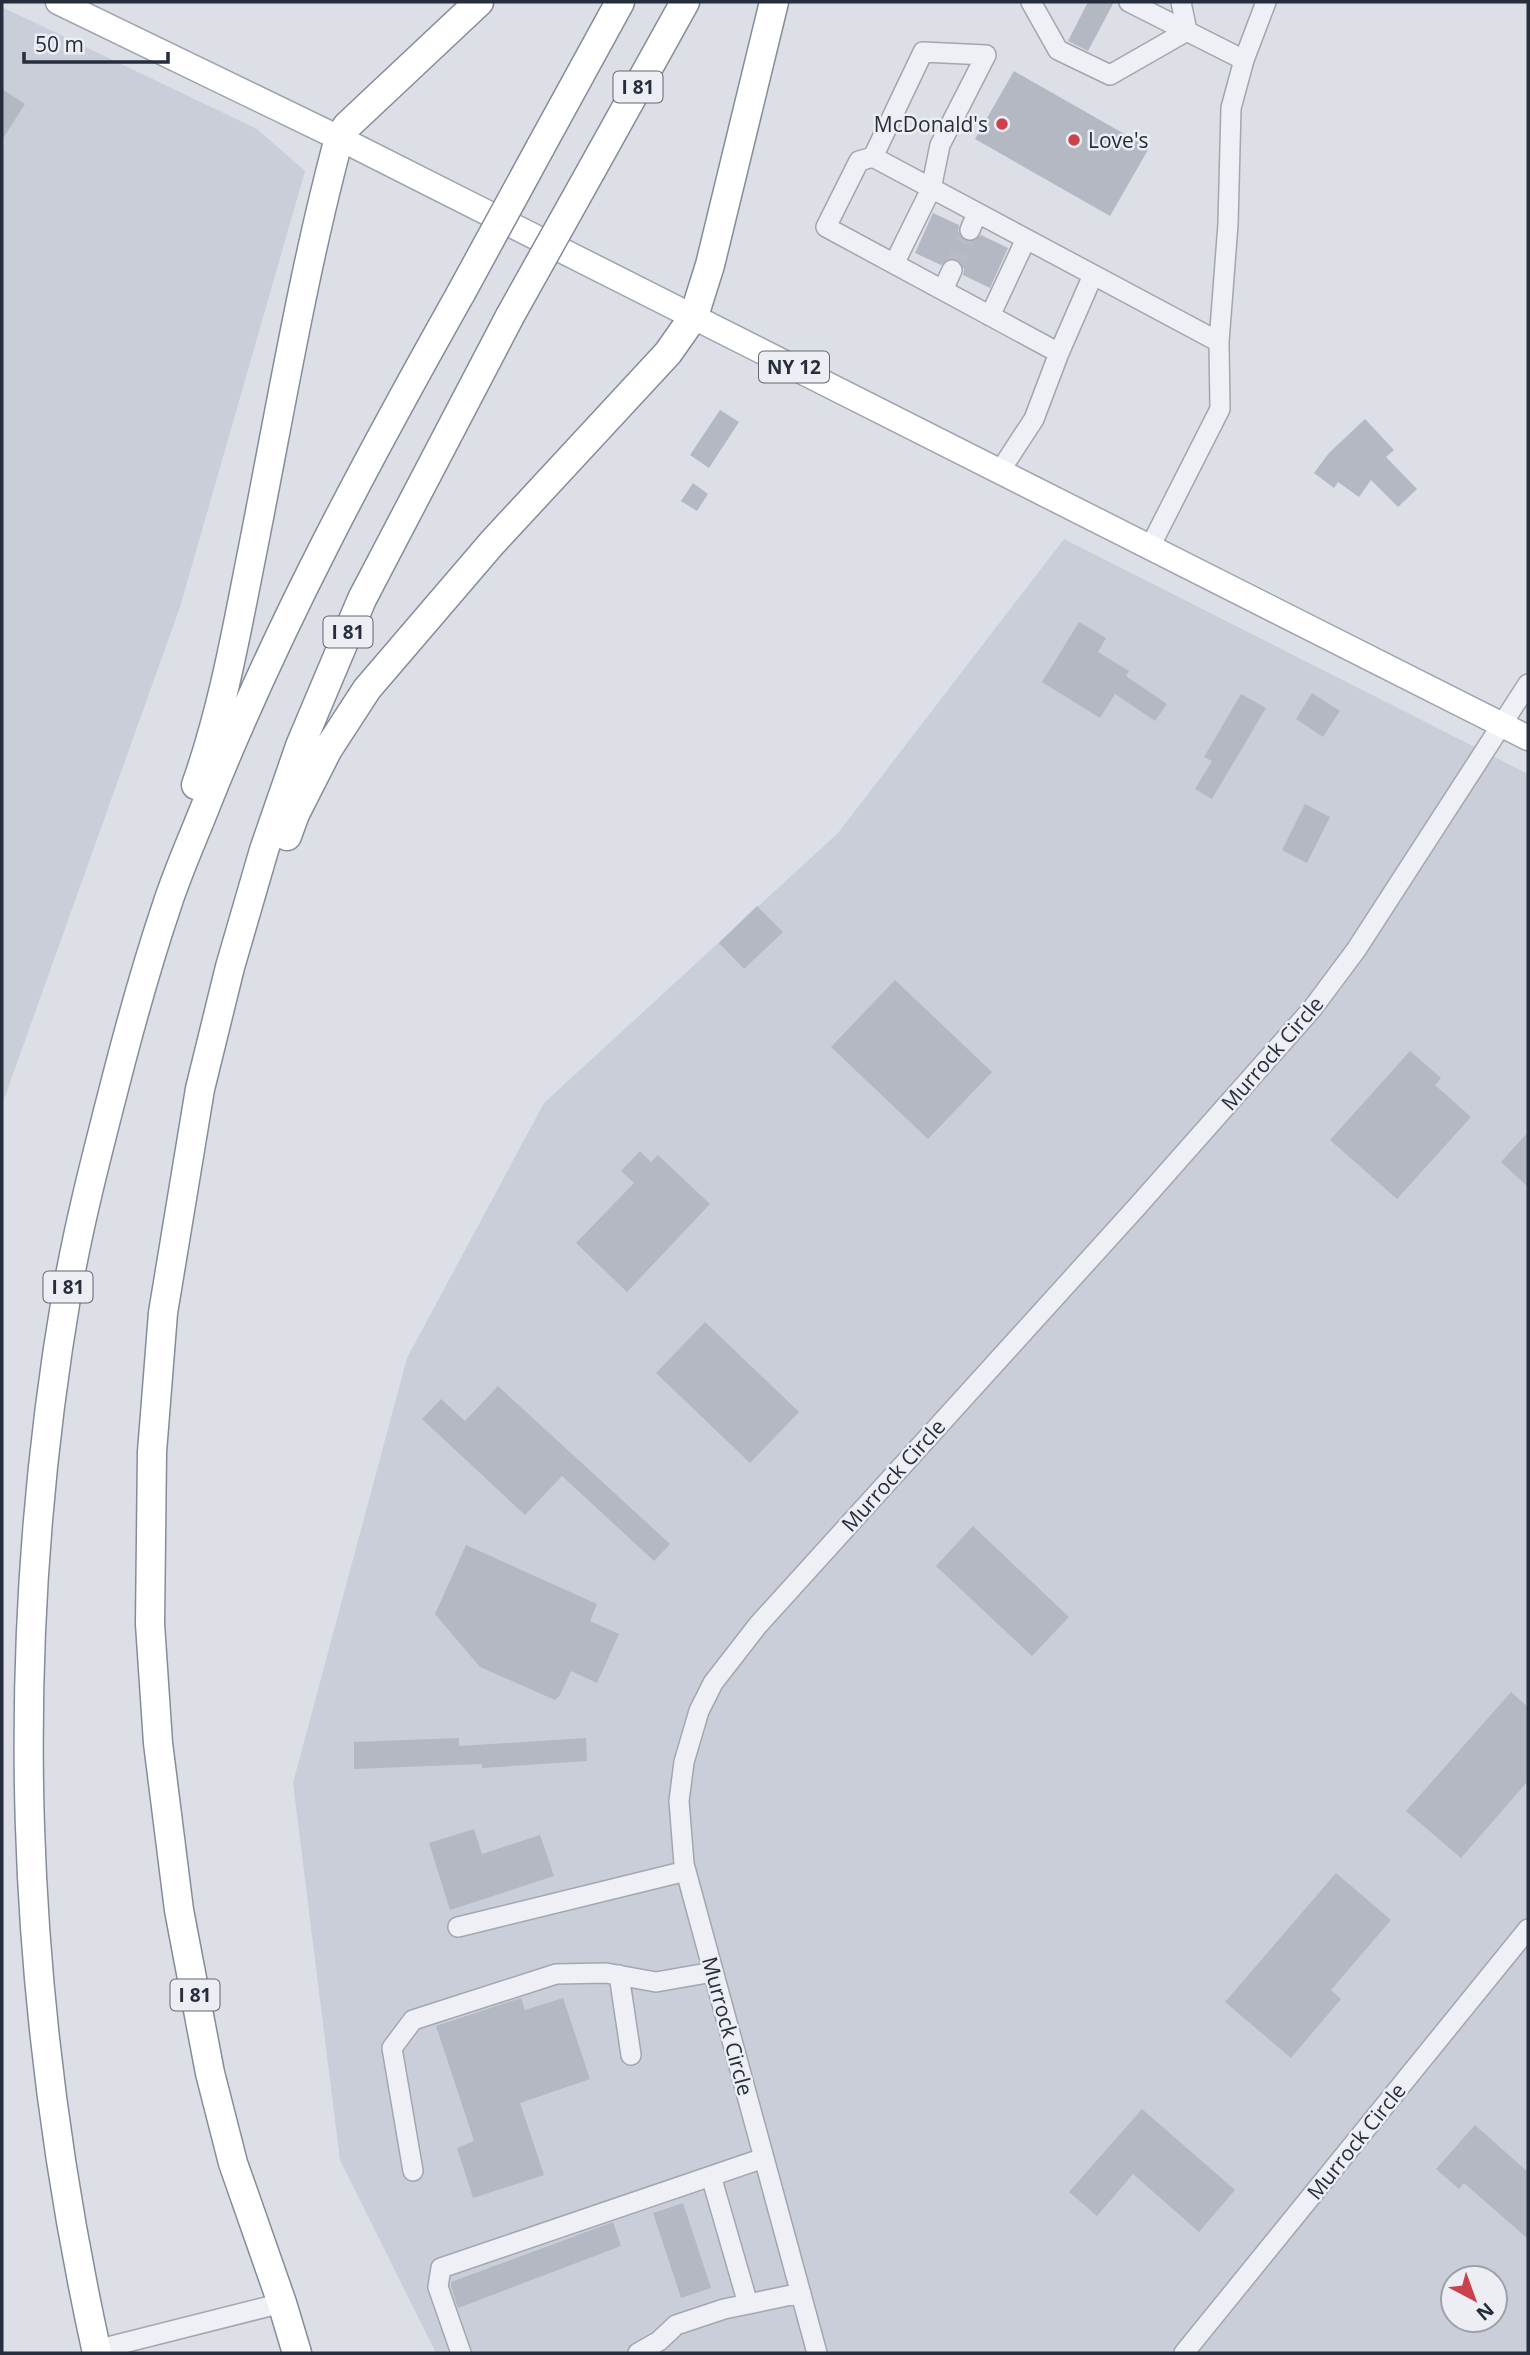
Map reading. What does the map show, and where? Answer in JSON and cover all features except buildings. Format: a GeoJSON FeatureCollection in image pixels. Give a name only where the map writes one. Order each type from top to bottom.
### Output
{"type":"FeatureCollection","features":[{"type":"Feature","properties":{"kind":"highway"},"geometry":{"type":"LineString","coordinates":[[168,902],[179,831],[212,735],[236,631],[306,282],[339,138],[347,126],[479,2]]}},
{"type":"Feature","properties":{"kind":"highway","name":"I 81"},"geometry":{"type":"LineString","coordinates":[[97,2351],[61,2169],[41,2017],[30,1858],[28,1762],[30,1618],[40,1495],[68,1290],[89,1183],[136,1003],[168,902],[241,718],[308,576],[381,435],[620,2]]}},
{"type":"Feature","properties":{"kind":"highway","name":"I 81"},"geometry":{"type":"LineString","coordinates":[[297,2353],[233,2163],[210,2073],[178,1910],[158,1743],[150,1624],[152,1452],[163,1313],[200,1089],[230,967],[264,850],[300,746],[362,599],[510,316],[685,2]]}},
{"type":"Feature","properties":{"kind":"highway"},"geometry":{"type":"LineString","coordinates":[[230,967],[273,874],[295,814],[328,749],[367,689],[492,543],[668,353],[694,316],[710,265],[774,2]]}},
{"type":"Feature","properties":{"kind":"main road","name":"NY 12"},"geometry":{"type":"LineString","coordinates":[[58,2],[339,138],[1528,738]]}},
{"type":"Feature","properties":{"kind":"street"},"geometry":{"type":"LineString","coordinates":[[1031,2],[1058,50],[1110,75],[1187,31]]}},
{"type":"Feature","properties":{"kind":"street"},"geometry":{"type":"LineString","coordinates":[[1129,2],[1244,60]]}},
{"type":"Feature","properties":{"kind":"street"},"geometry":{"type":"LineString","coordinates":[[1181,2],[1187,31]]}},
{"type":"Feature","properties":{"kind":"street"},"geometry":{"type":"LineString","coordinates":[[1150,547],[1220,409],[1219,342],[1231,108],[1244,60],[1266,2]]}},
{"type":"Feature","properties":{"kind":"street"},"geometry":{"type":"LineString","coordinates":[[873,157],[923,52],[986,55],[940,145],[932,189],[894,264]]}},
{"type":"Feature","properties":{"kind":"street"},"geometry":{"type":"LineString","coordinates":[[1059,352],[826,227],[859,161],[873,157],[932,189],[973,221],[1026,239],[1219,342]]}},
{"type":"Feature","properties":{"kind":"street"},"geometry":{"type":"LineString","coordinates":[[990,316],[1026,239]]}},
{"type":"Feature","properties":{"kind":"street"},"geometry":{"type":"LineString","coordinates":[[943,290],[952,270]]}},
{"type":"Feature","properties":{"kind":"street"},"geometry":{"type":"LineString","coordinates":[[1000,471],[1034,419],[1059,352],[1093,275]]}},
{"type":"Feature","properties":{"kind":"street","name":"Murrock Circle"},"geometry":{"type":"LineString","coordinates":[[817,2353],[685,1871],[679,1801],[684,1762],[699,1711],[713,1683],[758,1625],[1135,1209],[1312,1009],[1356,950],[1528,684]]}},
{"type":"Feature","properties":{"kind":"street"},"geometry":{"type":"LineString","coordinates":[[458,1927],[685,1871]]}},
{"type":"Feature","properties":{"kind":"street","name":"Murrock Circle"},"geometry":{"type":"LineString","coordinates":[[1184,2353],[1528,1929]]}},
{"type":"Feature","properties":{"kind":"street"},"geometry":{"type":"LineString","coordinates":[[413,2171],[391,2048],[413,2020],[556,1974],[606,1973],[656,1982],[713,1972]]}},
{"type":"Feature","properties":{"kind":"street"},"geometry":{"type":"LineString","coordinates":[[619,1975],[631,2055]]}},
{"type":"Feature","properties":{"kind":"street"},"geometry":{"type":"LineString","coordinates":[[461,2353],[438,2287],[440,2268],[764,2158]]}},
{"type":"Feature","properties":{"kind":"street"},"geometry":{"type":"LineString","coordinates":[[710,2176],[748,2304]]}},
{"type":"Feature","properties":{"kind":"street"},"geometry":{"type":"LineString","coordinates":[[638,2353],[659,2341],[676,2325],[724,2309],[801,2293]]}},
{"type":"Feature","properties":{"kind":"street"},"geometry":{"type":"LineString","coordinates":[[97,2351],[282,2303]]}},
{"type":"Feature","properties":{"kind":"shaded area"},"geometry":{"type":"Polygon","coordinates":[[[2,7],[257,129],[305,171],[180,607],[2,1105],[2,7]]]}},
{"type":"Feature","properties":{"kind":"shaded area"},"geometry":{"type":"Polygon","coordinates":[[[1064,539],[1528,774],[1528,2353],[436,2353],[340,2160],[293,1783],[407,1358],[544,1103],[838,833],[1064,539]]]}},
{"type":"Feature","properties":{"kind":"tunnel"},"geometry":{"type":"LineString","coordinates":[[952,270],[970,230]]}},
{"type":"Feature","properties":{"kind":"place","name":"McDonald's"},"geometry":{"type":"Point","coordinates":[1002,124]}},
{"type":"Feature","properties":{"kind":"place","name":"Love's"},"geometry":{"type":"Point","coordinates":[1074,140]}}]}
